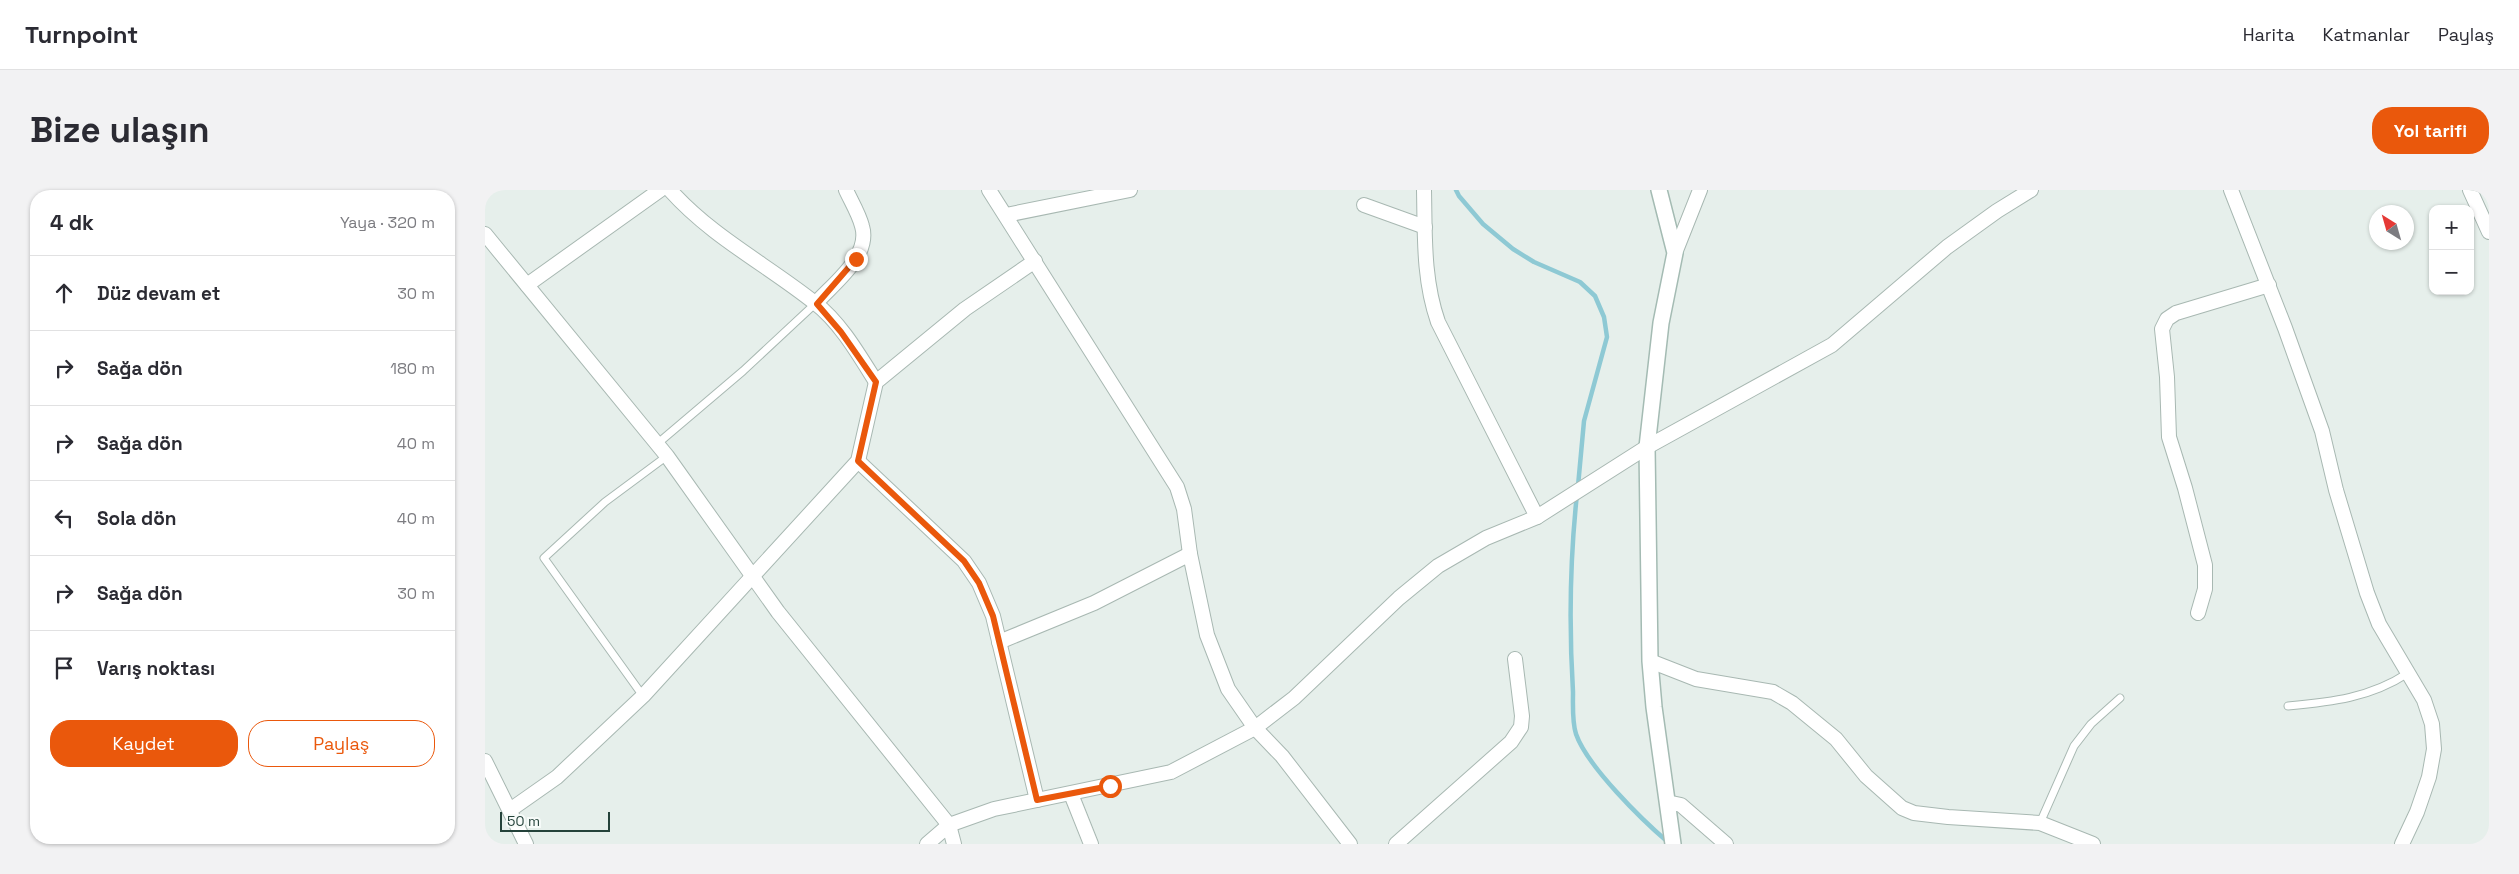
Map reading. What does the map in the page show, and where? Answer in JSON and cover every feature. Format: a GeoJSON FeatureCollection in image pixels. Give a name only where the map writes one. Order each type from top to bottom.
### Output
{"type":"FeatureCollection","features":[{"type":"Feature","properties":{"kind":"street"},"geometry":{"type":"LineString","coordinates":[[527,285],[660,190]]}},
{"type":"Feature","properties":{"kind":"street"},"geometry":{"type":"LineString","coordinates":[[671,190],[716,234],[817,304],[841,332],[876,382]]}},
{"type":"Feature","properties":{"kind":"street"},"geometry":{"type":"LineString","coordinates":[[817,304],[856,259],[862,247],[862,224],[846,190]]}},
{"type":"Feature","properties":{"kind":"street"},"geometry":{"type":"LineString","coordinates":[[989,190],[1177,487],[1184,509],[1190,554],[1207,635],[1228,689],[1255,728],[1282,756],[1350,844]]}},
{"type":"Feature","properties":{"kind":"street"},"geometry":{"type":"LineString","coordinates":[[1006,215],[1131,190]]}},
{"type":"Feature","properties":{"kind":"street"},"geometry":{"type":"LineString","coordinates":[[1424,190],[1425,264],[1430,300],[1438,322],[1537,516]]}},
{"type":"Feature","properties":{"kind":"street"},"geometry":{"type":"LineString","coordinates":[[1659,190],[1675,253]]}},
{"type":"Feature","properties":{"kind":"street"},"geometry":{"type":"LineString","coordinates":[[1673,844],[1650,661],[1647,446],[1661,323],[1675,253],[1700,190]]}},
{"type":"Feature","properties":{"kind":"street"},"geometry":{"type":"LineString","coordinates":[[927,844],[949,825],[994,809],[1171,772],[1255,728],[1294,698],[1438,566],[1486,538],[1537,516],[1647,446],[1832,345],[1947,247],[1997,210],[2031,190]]}},
{"type":"Feature","properties":{"kind":"street"},"geometry":{"type":"LineString","coordinates":[[2231,190],[2269,285],[2322,431],[2336,490],[2367,593],[2379,624],[2424,700],[2432,724],[2435,749],[2429,777],[2403,844]]}},
{"type":"Feature","properties":{"kind":"street"},"geometry":{"type":"LineString","coordinates":[[2470,190],[2489,232]]}},
{"type":"Feature","properties":{"kind":"street"},"geometry":{"type":"LineString","coordinates":[[1364,205],[1425,227]]}},
{"type":"Feature","properties":{"kind":"street"},"geometry":{"type":"LineString","coordinates":[[485,234],[667,456],[752,576],[949,825],[954,844]]}},
{"type":"Feature","properties":{"kind":"street"},"geometry":{"type":"LineString","coordinates":[[510,810],[557,777],[643,696],[858,461],[876,382],[965,309],[1035,261]]}},
{"type":"Feature","properties":{"kind":"street"},"geometry":{"type":"LineString","coordinates":[[2198,613],[2205,589],[2205,565],[2185,488],[2169,437],[2167,377],[2162,329],[2167,319],[2176,312],[2269,285]]}},
{"type":"Feature","properties":{"kind":"street"},"geometry":{"type":"LineString","coordinates":[[858,461],[964,561],[987,599],[1037,800]]}},
{"type":"Feature","properties":{"kind":"street"},"geometry":{"type":"LineString","coordinates":[[999,642],[1094,603],[1190,554]]}},
{"type":"Feature","properties":{"kind":"street"},"geometry":{"type":"LineString","coordinates":[[1396,844],[1511,742],[1521,728],[1522,716],[1515,659]]}},
{"type":"Feature","properties":{"kind":"street"},"geometry":{"type":"LineString","coordinates":[[1650,661],[1696,679],[1773,692],[1786,699],[1835,739],[1866,776],[1888,797],[1902,808],[1914,813],[2040,823],[2093,844]]}},
{"type":"Feature","properties":{"kind":"street"},"geometry":{"type":"LineString","coordinates":[[485,761],[526,844]]}},
{"type":"Feature","properties":{"kind":"street"},"geometry":{"type":"LineString","coordinates":[[1071,794],[1091,844]]}},
{"type":"Feature","properties":{"kind":"street"},"geometry":{"type":"LineString","coordinates":[[1668,808],[1681,806],[1726,844]]}},
{"type":"Feature","properties":{"kind":"lane"},"geometry":{"type":"LineString","coordinates":[[657,444],[743,371],[817,304]]}},
{"type":"Feature","properties":{"kind":"lane"},"geometry":{"type":"LineString","coordinates":[[643,696],[544,558],[605,502],[667,456]]}},
{"type":"Feature","properties":{"kind":"lane"},"geometry":{"type":"LineString","coordinates":[[2287,706],[2357,698],[2383,688],[2408,674]]}},
{"type":"Feature","properties":{"kind":"lane"},"geometry":{"type":"LineString","coordinates":[[2040,823],[2074,746],[2091,724],[2120,698]]}},
{"type":"Feature","properties":{"kind":"waterway"},"geometry":{"type":"LineString","coordinates":[[1456,190],[1483,224],[1513,249],[1534,262],[1580,282],[1595,296],[1604,317],[1607,337],[1584,421],[1578,486]]}},
{"type":"Feature","properties":{"kind":"waterway"},"geometry":{"type":"LineString","coordinates":[[1577,494],[1571,593],[1573,713],[1576,734],[1582,747],[1603,776],[1631,807],[1669,843]]}},
{"type":"Feature","properties":{"kind":"route"},"geometry":{"type":"LineString","coordinates":[[856,259],[817,304],[841,332],[876,382],[858,461],[964,561],[979,583],[993,616],[1037,800],[1110,786]]}}]}
